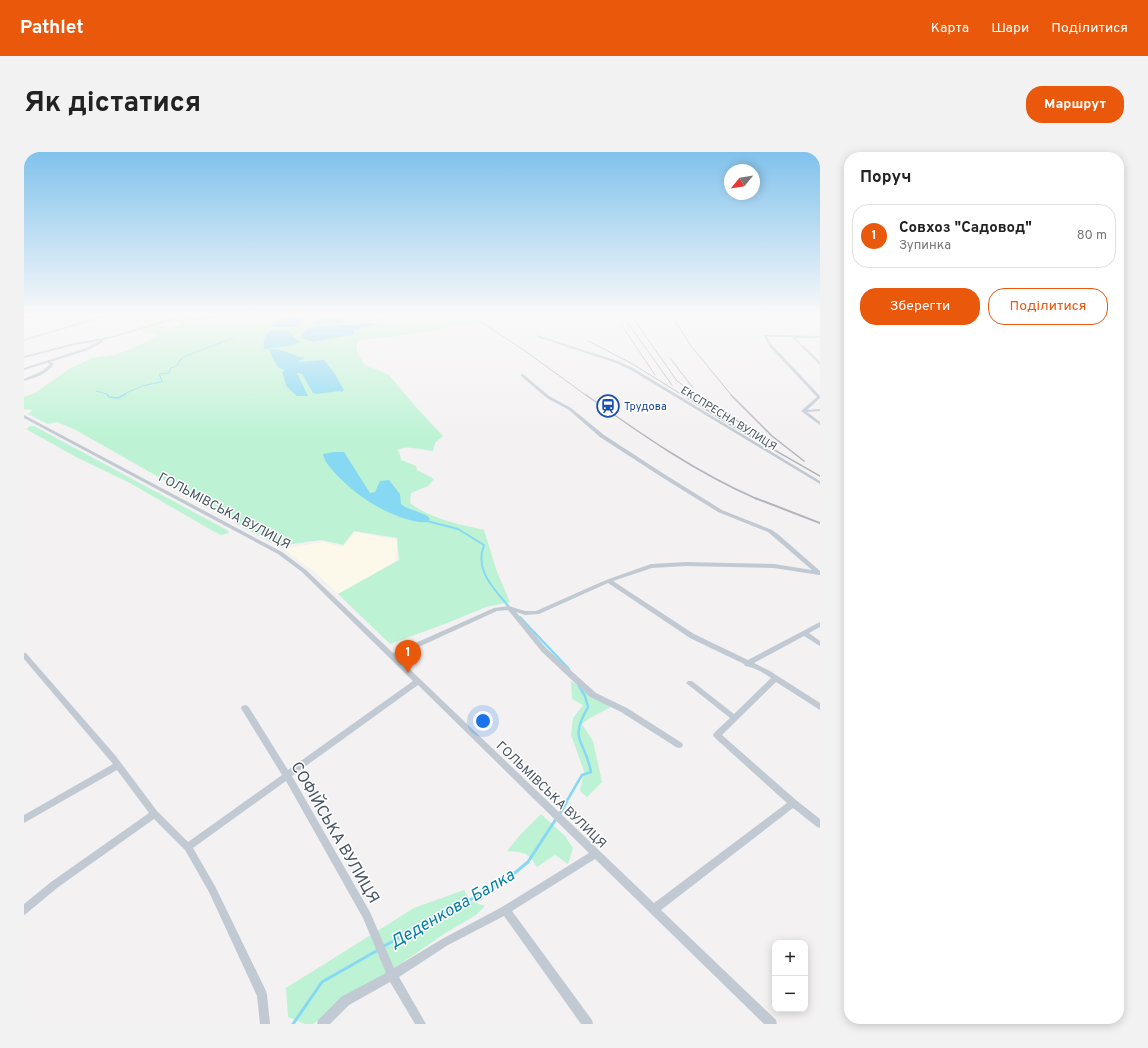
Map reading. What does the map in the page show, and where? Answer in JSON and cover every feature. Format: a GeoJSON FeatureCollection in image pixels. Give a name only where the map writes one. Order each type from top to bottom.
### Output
{"type":"FeatureCollection","features":[{"type":"Feature","properties":{"kind":"street"},"geometry":{"type":"LineString","coordinates":[[24,369],[67,356]]}},
{"type":"Feature","properties":{"kind":"street","name":"ЕКСПРЕСНА ВУЛИЦЯ"},"geometry":{"type":"LineString","coordinates":[[597,356],[628,366],[820,483]]}},
{"type":"Feature","properties":{"kind":"street"},"geometry":{"type":"LineString","coordinates":[[780,356],[820,397],[803,411]]}},
{"type":"Feature","properties":{"kind":"street"},"geometry":{"type":"LineString","coordinates":[[812,356],[820,364]]}},
{"type":"Feature","properties":{"kind":"street"},"geometry":{"type":"LineString","coordinates":[[24,380],[39,374],[50,367],[52,364],[48,362]]}},
{"type":"Feature","properties":{"kind":"street"},"geometry":{"type":"LineString","coordinates":[[522,375],[548,397],[570,409],[602,436],[662,475],[720,511],[770,531],[820,573]]}},
{"type":"Feature","properties":{"kind":"street"},"geometry":{"type":"LineString","coordinates":[[803,411],[820,410]]}},
{"type":"Feature","properties":{"kind":"street"},"geometry":{"type":"LineString","coordinates":[[803,411],[820,424]]}},
{"type":"Feature","properties":{"kind":"street","name":"ГОЛЬМІВСЬКА ВУЛИЦЯ"},"geometry":{"type":"LineString","coordinates":[[24,416],[280,553],[318,583],[417,682],[772,1024]]}},
{"type":"Feature","properties":{"kind":"street"},"geometry":{"type":"LineString","coordinates":[[392,656],[496,609],[509,608],[525,613],[537,613],[608,581],[651,566],[686,564],[774,566],[820,573]]}},
{"type":"Feature","properties":{"kind":"street"},"geometry":{"type":"LineString","coordinates":[[608,581],[692,636],[776,678],[820,707]]}},
{"type":"Feature","properties":{"kind":"street"},"geometry":{"type":"LineString","coordinates":[[509,608],[544,650],[593,695],[624,710],[679,745]]}},
{"type":"Feature","properties":{"kind":"street"},"geometry":{"type":"LineString","coordinates":[[747,664],[820,624]]}},
{"type":"Feature","properties":{"kind":"street"},"geometry":{"type":"LineString","coordinates":[[804,633],[820,644]]}},
{"type":"Feature","properties":{"kind":"street"},"geometry":{"type":"LineString","coordinates":[[24,655],[118,765],[154,814],[188,848],[212,889],[262,995],[265,1024]]}},
{"type":"Feature","properties":{"kind":"street"},"geometry":{"type":"LineString","coordinates":[[776,678],[717,735],[793,803],[820,824]]}},
{"type":"Feature","properties":{"kind":"street"},"geometry":{"type":"LineString","coordinates":[[188,848],[417,682]]}},
{"type":"Feature","properties":{"kind":"street"},"geometry":{"type":"LineString","coordinates":[[690,683],[735,718]]}},
{"type":"Feature","properties":{"kind":"street","name":"СОФІЙСЬКА ВУЛИЦЯ"},"geometry":{"type":"LineString","coordinates":[[245,708],[367,915],[392,975],[420,1024]]}},
{"type":"Feature","properties":{"kind":"street"},"geometry":{"type":"LineString","coordinates":[[24,819],[118,765]]}},
{"type":"Feature","properties":{"kind":"street"},"geometry":{"type":"LineString","coordinates":[[654,909],[793,803]]}},
{"type":"Feature","properties":{"kind":"street"},"geometry":{"type":"LineString","coordinates":[[24,910],[54,885],[154,814]]}},
{"type":"Feature","properties":{"kind":"street"},"geometry":{"type":"LineString","coordinates":[[322,1024],[345,1001],[392,975],[445,942],[506,910],[596,853]]}},
{"type":"Feature","properties":{"kind":"street"},"geometry":{"type":"LineString","coordinates":[[506,910],[588,1024]]}},
{"type":"Feature","properties":{"kind":"shaded area"},"geometry":{"type":"Polygon","coordinates":[[[355,532],[397,540],[397,560],[338,594],[311,569],[283,549],[323,542],[343,547],[355,532]]]}},
{"type":"Feature","properties":{"kind":"green space"},"geometry":{"type":"Polygon","coordinates":[[[109,356],[359,356],[364,364],[389,375],[443,436],[435,443],[433,451],[409,448],[397,450],[401,460],[416,466],[417,470],[434,479],[428,486],[411,493],[410,503],[418,509],[436,517],[484,530],[497,572],[510,602],[486,607],[390,644],[338,594],[399,560],[397,538],[354,531],[343,545],[321,540],[279,546],[235,523],[238,520],[220,512],[74,429],[57,422],[48,424],[28,414],[33,410],[24,409],[24,397],[35,393],[69,369],[92,358],[109,356]]]}},
{"type":"Feature","properties":{"kind":"green space"},"geometry":{"type":"Polygon","coordinates":[[[30,426],[34,426],[227,530],[229,533],[221,535],[213,531],[130,483],[76,457],[26,429],[30,426]]]}},
{"type":"Feature","properties":{"kind":"green space"},"geometry":{"type":"Polygon","coordinates":[[[571,681],[611,707],[582,724],[593,741],[602,782],[587,797],[580,791],[584,771],[571,735],[573,718],[583,705],[572,699],[571,681]]]}},
{"type":"Feature","properties":{"kind":"green space"},"geometry":{"type":"Polygon","coordinates":[[[541,814],[565,836],[573,848],[568,864],[555,855],[537,867],[528,855],[507,851],[520,835],[541,814]]]}},
{"type":"Feature","properties":{"kind":"green space"},"geometry":{"type":"Polygon","coordinates":[[[464,890],[471,901],[485,906],[476,915],[444,934],[313,1024],[305,1024],[288,1017],[286,988],[414,908],[464,890]]]}},
{"type":"Feature","properties":{"kind":"water"},"geometry":{"type":"Polygon","coordinates":[[[272,356],[295,356],[303,357],[305,359],[298,361],[300,362],[324,360],[333,371],[344,390],[342,392],[313,393],[302,374],[297,373],[308,396],[297,396],[287,387],[282,372],[285,370],[278,367],[272,356]]]}},
{"type":"Feature","properties":{"kind":"water"},"geometry":{"type":"Polygon","coordinates":[[[344,452],[370,493],[375,492],[380,481],[389,480],[400,494],[401,504],[425,515],[430,519],[427,522],[417,522],[406,519],[376,506],[358,494],[327,464],[323,454],[344,452]]]}},
{"type":"Feature","properties":{"kind":"waterway"},"geometry":{"type":"LineString","coordinates":[[125,396],[124,394],[142,386],[161,382],[162,381],[159,374],[169,373],[171,368],[177,366],[180,360],[187,356]]}},
{"type":"Feature","properties":{"kind":"waterway"},"geometry":{"type":"LineString","coordinates":[[96,391],[107,394],[108,396]]}},
{"type":"Feature","properties":{"kind":"waterway"},"geometry":{"type":"LineString","coordinates":[[108,395],[109,397],[118,398],[124,395]]}},
{"type":"Feature","properties":{"kind":"waterway","name":"Деденкова Балка"},"geometry":{"type":"LineString","coordinates":[[427,521],[458,529],[484,545],[482,563],[487,579],[509,607]]}},
{"type":"Feature","properties":{"kind":"waterway","name":"Деденкова Балка"},"geometry":{"type":"LineString","coordinates":[[520,617],[535,633]]}},
{"type":"Feature","properties":{"kind":"waterway","name":"Деденкова Балка"},"geometry":{"type":"LineString","coordinates":[[534,632],[569,669]]}},
{"type":"Feature","properties":{"kind":"waterway","name":"Деденкова Балка"},"geometry":{"type":"LineString","coordinates":[[565,804],[582,775],[591,772],[579,734],[579,727],[588,707],[585,696],[579,686]]}},
{"type":"Feature","properties":{"kind":"waterway","name":"Деденкова Балка"},"geometry":{"type":"LineString","coordinates":[[559,815],[566,803]]}},
{"type":"Feature","properties":{"kind":"waterway","name":"Деденкова Балка"},"geometry":{"type":"LineString","coordinates":[[384,946],[505,881],[528,862],[556,819]]}},
{"type":"Feature","properties":{"kind":"waterway","name":"Деденкова Балка"},"geometry":{"type":"LineString","coordinates":[[293,1024],[322,982],[378,950]]}},
{"type":"Feature","properties":{"kind":"railway"},"geometry":{"type":"LineString","coordinates":[[532,356],[587,396]]}},
{"type":"Feature","properties":{"kind":"railway"},"geometry":{"type":"LineString","coordinates":[[617,356],[684,396]]}},
{"type":"Feature","properties":{"kind":"railway"},"geometry":{"type":"LineString","coordinates":[[642,356],[655,375]]}},
{"type":"Feature","properties":{"kind":"railway"},"geometry":{"type":"LineString","coordinates":[[651,356],[672,385]]}},
{"type":"Feature","properties":{"kind":"railway"},"geometry":{"type":"LineString","coordinates":[[659,356],[677,381],[698,396]]}},
{"type":"Feature","properties":{"kind":"railway"},"geometry":{"type":"LineString","coordinates":[[699,356],[732,396]]}},
{"type":"Feature","properties":{"kind":"railway"},"geometry":{"type":"LineString","coordinates":[[670,358],[693,388]]}},
{"type":"Feature","properties":{"kind":"railway"},"geometry":{"type":"LineString","coordinates":[[586,395],[690,465],[757,499]]}},
{"type":"Feature","properties":{"kind":"railway"},"geometry":{"type":"LineString","coordinates":[[683,395],[731,425],[820,476]]}},
{"type":"Feature","properties":{"kind":"railway"},"geometry":{"type":"LineString","coordinates":[[696,395],[720,412]]}},
{"type":"Feature","properties":{"kind":"railway"},"geometry":{"type":"LineString","coordinates":[[732,396],[772,436],[804,461]]}},
{"type":"Feature","properties":{"kind":"railway"},"geometry":{"type":"LineString","coordinates":[[717,407],[754,432],[771,441]]}},
{"type":"Feature","properties":{"kind":"railway"},"geometry":{"type":"LineString","coordinates":[[755,498],[820,523]]}},
{"type":"Feature","properties":{"kind":"place","name":"Трудова"},"geometry":{"type":"Point","coordinates":[608,406]}},
{"type":"Feature","properties":{"kind":"place","name":"Совхоз \"Садовод\""},"geometry":{"type":"Point","coordinates":[408,673]}}]}
